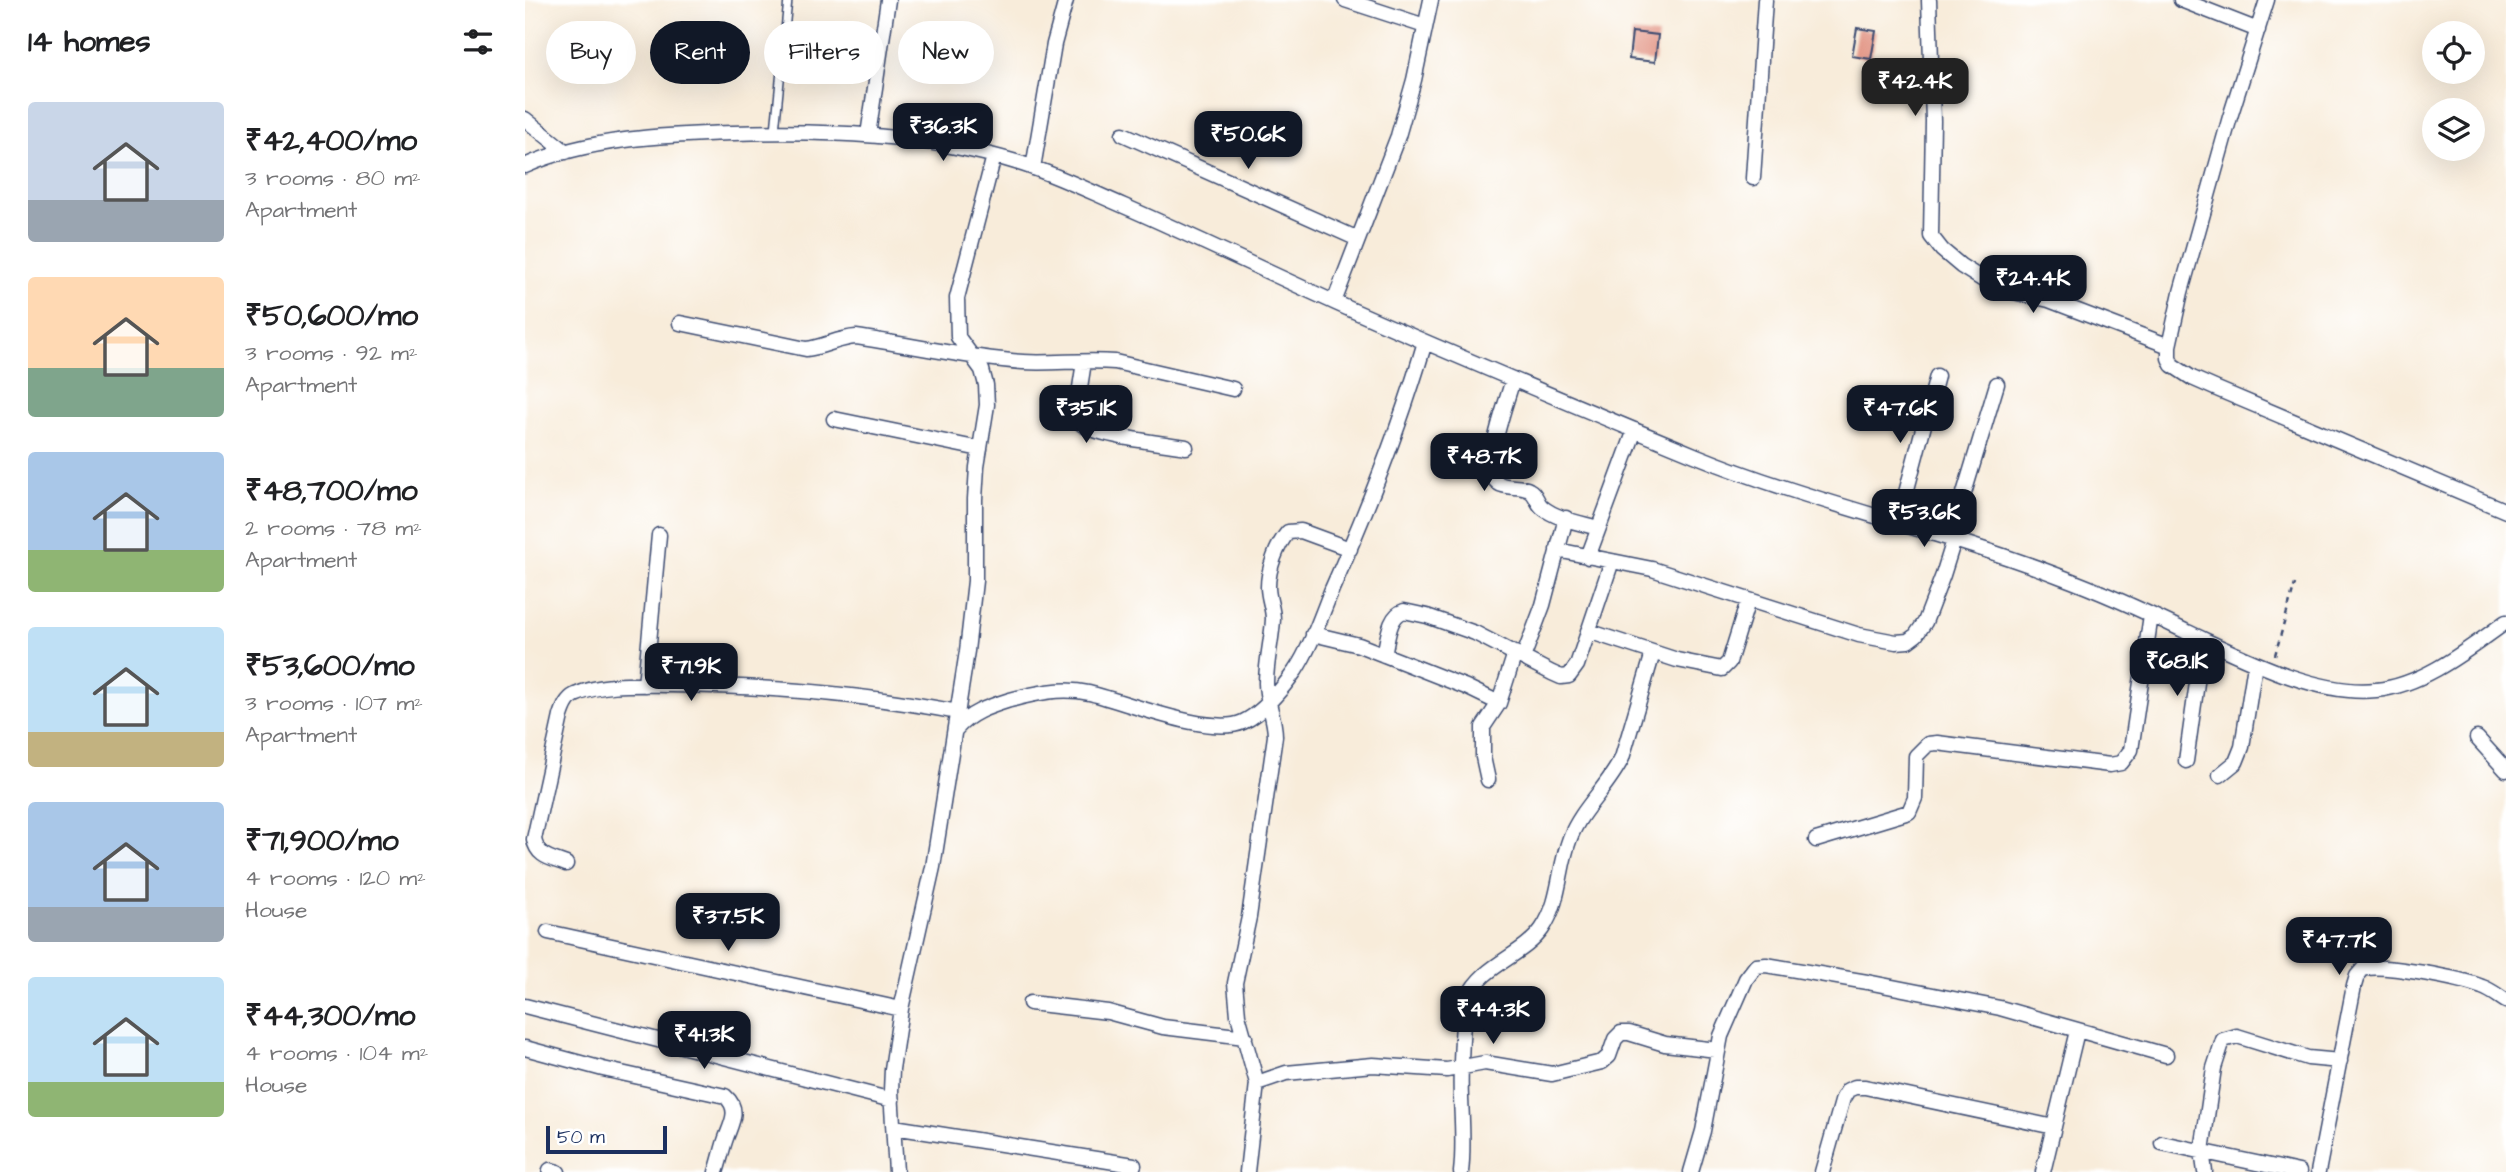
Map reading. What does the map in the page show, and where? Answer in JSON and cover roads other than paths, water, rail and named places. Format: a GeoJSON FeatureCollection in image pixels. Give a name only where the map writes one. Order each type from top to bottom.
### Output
{"type":"FeatureCollection","features":[{"type":"Feature","properties":{"kind":"street"},"geometry":{"type":"LineString","coordinates":[[868,135],[888,0]]}},
{"type":"Feature","properties":{"kind":"street"},"geometry":{"type":"LineString","coordinates":[[1033,168],[1054,44],[1066,0]]}},
{"type":"Feature","properties":{"kind":"street"},"geometry":{"type":"LineString","coordinates":[[1345,0],[1425,26]]}},
{"type":"Feature","properties":{"kind":"street"},"geometry":{"type":"LineString","coordinates":[[1334,302],[1398,136],[1414,80],[1431,0]]}},
{"type":"Feature","properties":{"kind":"street"},"geometry":{"type":"LineString","coordinates":[[1753,178],[1765,0]]}},
{"type":"Feature","properties":{"kind":"street"},"geometry":{"type":"LineString","coordinates":[[1929,0],[1933,121],[1931,236],[1942,250],[1961,266],[1996,288],[2049,300],[2169,346]]}},
{"type":"Feature","properties":{"kind":"street"},"geometry":{"type":"LineString","coordinates":[[2181,0],[2258,30]]}},
{"type":"Feature","properties":{"kind":"street"},"geometry":{"type":"LineString","coordinates":[[2267,0],[2230,117],[2181,292],[2169,346],[2172,365],[2192,378],[2506,511]]}},
{"type":"Feature","properties":{"kind":"street"},"geometry":{"type":"LineString","coordinates":[[525,119],[566,152]]}},
{"type":"Feature","properties":{"kind":"street"},"geometry":{"type":"LineString","coordinates":[[525,166],[566,152],[684,133],[801,130],[924,141],[994,156],[1033,168],[1133,210],[1425,342],[1705,459],[1789,489],[2027,563],[2270,669],[2346,689],[2376,690],[2413,680],[2506,622]]}},
{"type":"Feature","properties":{"kind":"street"},"geometry":{"type":"LineString","coordinates":[[1123,134],[1358,239]]}},
{"type":"Feature","properties":{"kind":"street"},"geometry":{"type":"LineString","coordinates":[[896,1172],[893,1069],[901,1009],[927,898],[958,712],[975,581],[974,518],[980,449],[988,405],[982,370],[958,337],[957,298],[994,156]]}},
{"type":"Feature","properties":{"kind":"street"},"geometry":{"type":"LineString","coordinates":[[680,323],[791,348],[818,348],[842,338],[856,337],[972,357],[1038,363],[1097,361],[1133,365],[1233,389]]}},
{"type":"Feature","properties":{"kind":"street"},"geometry":{"type":"LineString","coordinates":[[955,730],[975,712],[1044,692],[1089,693],[1219,726],[1246,721],[1269,702],[1296,670],[1350,549],[1390,450],[1425,342]]}},
{"type":"Feature","properties":{"kind":"street"},"geometry":{"type":"LineString","coordinates":[[1084,362],[1076,413],[1078,421],[1098,432],[1186,447]]}},
{"type":"Feature","properties":{"kind":"street"},"geometry":{"type":"LineString","coordinates":[[1898,523],[1937,376]]}},
{"type":"Feature","properties":{"kind":"street"},"geometry":{"type":"LineString","coordinates":[[1513,379],[1496,440],[1492,475],[1503,485],[1527,489],[1535,494],[1542,507],[1598,528]]}},
{"type":"Feature","properties":{"kind":"street"},"geometry":{"type":"LineString","coordinates":[[1557,550],[1652,569],[1880,640],[1908,641],[1925,622],[1954,540],[1962,500],[1997,384]]}},
{"type":"Feature","properties":{"kind":"street"},"geometry":{"type":"LineString","coordinates":[[834,419],[980,449]]}},
{"type":"Feature","properties":{"kind":"street"},"geometry":{"type":"LineString","coordinates":[[1588,556],[1635,430]]}},
{"type":"Feature","properties":{"kind":"street"},"geometry":{"type":"LineString","coordinates":[[1487,780],[1483,758],[1483,727],[1499,703],[1543,605],[1566,518]]}},
{"type":"Feature","properties":{"kind":"street"},"geometry":{"type":"LineString","coordinates":[[1247,1172],[1257,1083],[1236,1004],[1235,983],[1249,918],[1254,865],[1274,747],[1275,725],[1266,684],[1273,621],[1268,588],[1275,556],[1287,531],[1301,531],[1350,549]]}},
{"type":"Feature","properties":{"kind":"street"},"geometry":{"type":"LineString","coordinates":[[645,685],[659,535]]}},
{"type":"Feature","properties":{"kind":"street"},"geometry":{"type":"LineString","coordinates":[[1384,655],[1393,618],[1405,611],[1462,628],[1552,673],[1561,677],[1569,676],[1577,664],[1612,561]]}},
{"type":"Feature","properties":{"kind":"street"},"geometry":{"type":"LineString","coordinates":[[1588,631],[1693,665],[1722,669],[1729,662],[1748,601]]}},
{"type":"Feature","properties":{"kind":"street"},"geometry":{"type":"LineString","coordinates":[[1816,840],[1903,816],[1909,812],[1915,799],[1916,756],[1929,744],[1949,744],[2110,765],[2121,763],[2131,750],[2151,615]]}},
{"type":"Feature","properties":{"kind":"street"},"geometry":{"type":"LineString","coordinates":[[1313,634],[1324,639],[1351,642],[1466,687],[1499,703]]}},
{"type":"Feature","properties":{"kind":"street"},"geometry":{"type":"LineString","coordinates":[[2186,761],[2203,640]]}},
{"type":"Feature","properties":{"kind":"street"},"geometry":{"type":"LineString","coordinates":[[1461,1172],[1461,1069],[1463,1026],[1468,997],[1499,964],[1539,933],[1547,921],[1556,902],[1560,873],[1570,838],[1622,758],[1653,653]]}},
{"type":"Feature","properties":{"kind":"street"},"geometry":{"type":"LineString","coordinates":[[2220,775],[2236,762],[2242,747],[2255,664]]}},
{"type":"Feature","properties":{"kind":"street"},"geometry":{"type":"LineString","coordinates":[[566,864],[535,849],[534,839],[564,706],[572,696],[622,686],[645,685],[793,689],[958,712]]}},
{"type":"Feature","properties":{"kind":"street"},"geometry":{"type":"LineString","coordinates":[[2477,738],[2506,770]]}},
{"type":"Feature","properties":{"kind":"street"},"geometry":{"type":"LineString","coordinates":[[548,932],[901,1009]]}},
{"type":"Feature","properties":{"kind":"street"},"geometry":{"type":"LineString","coordinates":[[1691,1172],[1703,1131],[1717,1050],[1725,1023],[1756,966],[1766,965],[1867,982],[2000,1008],[2166,1055]]}},
{"type":"Feature","properties":{"kind":"street"},"geometry":{"type":"LineString","coordinates":[[2318,1172],[2354,986],[2363,969],[2384,968],[2472,983],[2486,988],[2506,1001]]}},
{"type":"Feature","properties":{"kind":"street"},"geometry":{"type":"LineString","coordinates":[[1030,1003],[1108,1012],[1163,1027],[1245,1037]]}},
{"type":"Feature","properties":{"kind":"street"},"geometry":{"type":"LineString","coordinates":[[525,1006],[892,1100]]}},
{"type":"Feature","properties":{"kind":"street"},"geometry":{"type":"LineString","coordinates":[[2043,1172],[2077,1031]]}},
{"type":"Feature","properties":{"kind":"street"},"geometry":{"type":"LineString","coordinates":[[1257,1083],[1286,1073],[1373,1065],[1447,1070],[1485,1063],[1552,1073],[1602,1062],[1609,1056],[1615,1039],[1621,1033],[1665,1044],[1717,1050]]}},
{"type":"Feature","properties":{"kind":"street"},"geometry":{"type":"LineString","coordinates":[[2205,1172],[2202,1151],[2216,1059],[2223,1040],[2229,1037],[2246,1038],[2318,1060],[2340,1061]]}},
{"type":"Feature","properties":{"kind":"street"},"geometry":{"type":"LineString","coordinates":[[525,1048],[603,1069],[725,1096],[735,1111],[716,1172]]}},
{"type":"Feature","properties":{"kind":"street"},"geometry":{"type":"LineString","coordinates":[[1822,1172],[1843,1098],[1848,1090],[1855,1087],[2054,1127]]}},
{"type":"Feature","properties":{"kind":"street"},"geometry":{"type":"LineString","coordinates":[[894,1127],[1134,1165]]}},
{"type":"Feature","properties":{"kind":"street"},"geometry":{"type":"LineString","coordinates":[[2162,1143],[2299,1172]]}},
{"type":"Feature","properties":{"kind":"lane"},"geometry":{"type":"LineString","coordinates":[[775,131],[787,0]]}}]}
